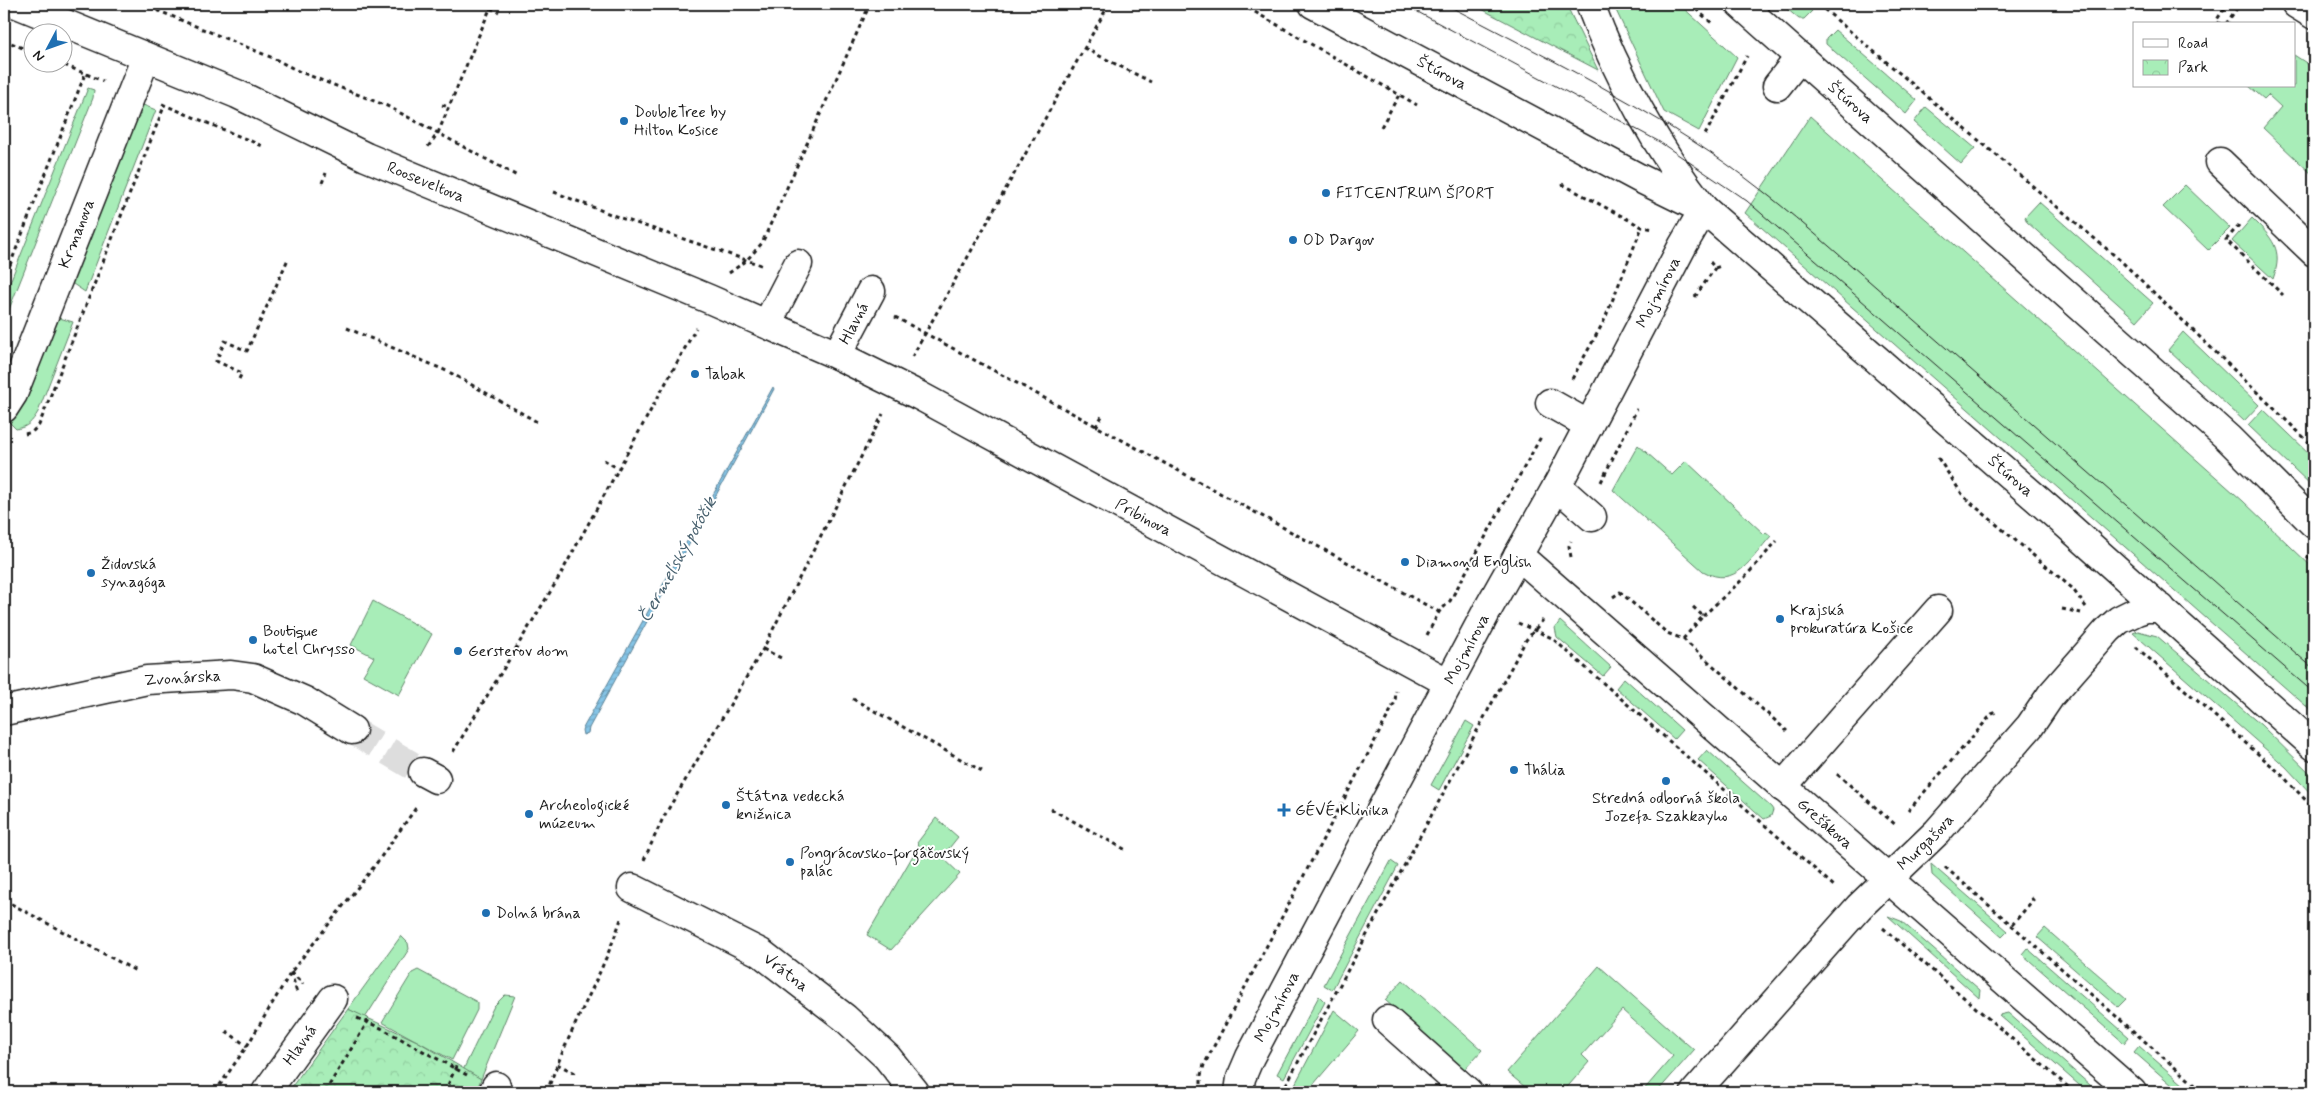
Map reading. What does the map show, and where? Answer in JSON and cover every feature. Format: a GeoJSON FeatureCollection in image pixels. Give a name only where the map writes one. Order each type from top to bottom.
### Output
{"type":"FeatureCollection","features":[{"type":"Feature","properties":{"kind":"street","name":"Rooseveltova"},"geometry":{"type":"LineString","coordinates":[[17,4],[237,94],[327,140],[414,177],[704,311],[767,324],[837,355]]}},
{"type":"Feature","properties":{"kind":"street","name":"Štúrova"},"geometry":{"type":"LineString","coordinates":[[1313,4],[1639,178],[1704,209]]}},
{"type":"Feature","properties":{"kind":"street","name":"Štúrova"},"geometry":{"type":"LineString","coordinates":[[1740,4],[2228,438],[2314,524]]}},
{"type":"Feature","properties":{"kind":"street"},"geometry":{"type":"LineString","coordinates":[[2296,4],[2314,15]]}},
{"type":"Feature","properties":{"kind":"street","name":"Štúrova"},"geometry":{"type":"LineString","coordinates":[[1590,6],[1611,53],[1648,125],[1680,176],[1704,209],[2161,608],[2314,746]]}},
{"type":"Feature","properties":{"kind":"street","name":"Krmanova"},"geometry":{"type":"LineString","coordinates":[[4,408],[13,394],[146,57]]}},
{"type":"Feature","properties":{"kind":"street"},"geometry":{"type":"LineString","coordinates":[[1777,86],[1800,58]]}},
{"type":"Feature","properties":{"kind":"street"},"geometry":{"type":"LineString","coordinates":[[2220,162],[2314,252]]}},
{"type":"Feature","properties":{"kind":"street","name":"Mojmírova"},"geometry":{"type":"LineString","coordinates":[[1239,1092],[1241,1078],[1250,1056],[1449,683],[1557,486],[1683,245],[1704,209]]}},
{"type":"Feature","properties":{"kind":"street"},"geometry":{"type":"LineString","coordinates":[[767,324],[796,270]]}},
{"type":"Feature","properties":{"kind":"street","name":"Hlavná"},"geometry":{"type":"LineString","coordinates":[[837,355],[868,297]]}},
{"type":"Feature","properties":{"kind":"street","name":"Pribinova"},"geometry":{"type":"LineString","coordinates":[[837,355],[898,385],[1449,683]]}},
{"type":"Feature","properties":{"kind":"street"},"geometry":{"type":"LineString","coordinates":[[1550,403],[1589,424]]}},
{"type":"Feature","properties":{"kind":"street"},"geometry":{"type":"LineString","coordinates":[[1557,486],[1589,514]]}},
{"type":"Feature","properties":{"kind":"street","name":"Grešákova"},"geometry":{"type":"LineString","coordinates":[[1518,555],[1782,787],[1888,879],[1905,891],[2132,1092]]}},
{"type":"Feature","properties":{"kind":"street","name":"Murgašova"},"geometry":{"type":"LineString","coordinates":[[1695,1092],[1859,907],[1921,848],[2024,733],[2051,695],[2108,630],[2119,620],[2137,610],[2161,608]]}},
{"type":"Feature","properties":{"kind":"street"},"geometry":{"type":"LineString","coordinates":[[1782,787],[1938,610]]}},
{"type":"Feature","properties":{"kind":"street","name":"Zvonárska"},"geometry":{"type":"LineString","coordinates":[[4,711],[147,680],[231,676],[253,678],[305,701],[352,730]]}},
{"type":"Feature","properties":{"kind":"street","name":"Vrátna"},"geometry":{"type":"LineString","coordinates":[[632,888],[695,918],[760,953],[845,1018],[887,1058],[915,1092]]}},
{"type":"Feature","properties":{"kind":"street","name":"Hlavná"},"geometry":{"type":"LineString","coordinates":[[266,1092],[331,1001]]}},
{"type":"Feature","properties":{"kind":"street"},"geometry":{"type":"LineString","coordinates":[[1387,1020],[1468,1092]]}},
{"type":"Feature","properties":{"kind":"path"},"geometry":{"type":"LineString","coordinates":[[142,4],[273,58],[298,71],[387,106],[519,177]]}},
{"type":"Feature","properties":{"kind":"path"},"geometry":{"type":"LineString","coordinates":[[215,1092],[247,1046],[291,972],[373,868],[430,775],[558,579],[620,469],[704,311],[716,282],[746,261],[762,243],[870,4]]}},
{"type":"Feature","properties":{"kind":"path"},"geometry":{"type":"LineString","coordinates":[[547,1092],[557,1064],[611,950],[632,888],[663,818],[763,649],[898,385],[1109,4]]}},
{"type":"Feature","properties":{"kind":"path"},"geometry":{"type":"LineString","coordinates":[[1241,4],[1417,105]]}},
{"type":"Feature","properties":{"kind":"path"},"geometry":{"type":"LineString","coordinates":[[1818,4],[2121,261],[2314,447]]}},
{"type":"Feature","properties":{"kind":"path"},"geometry":{"type":"LineString","coordinates":[[2217,22],[2216,21],[2222,8],[2228,4]]}},
{"type":"Feature","properties":{"kind":"path"},"geometry":{"type":"LineString","coordinates":[[2227,22],[2240,4]]}},
{"type":"Feature","properties":{"kind":"path"},"geometry":{"type":"LineString","coordinates":[[482,5],[491,6],[499,12]]}},
{"type":"Feature","properties":{"kind":"path"},"geometry":{"type":"LineString","coordinates":[[414,177],[420,159],[438,133],[491,6]]}},
{"type":"Feature","properties":{"kind":"path"},"geometry":{"type":"LineString","coordinates":[[4,40],[22,48]]}},
{"type":"Feature","properties":{"kind":"path"},"geometry":{"type":"LineString","coordinates":[[1084,48],[1151,82]]}},
{"type":"Feature","properties":{"kind":"path"},"geometry":{"type":"LineString","coordinates":[[1705,135],[1747,56]]}},
{"type":"Feature","properties":{"kind":"path"},"geometry":{"type":"LineString","coordinates":[[4,280],[85,74]]}},
{"type":"Feature","properties":{"kind":"path"},"geometry":{"type":"LineString","coordinates":[[1381,128],[1399,95]]}},
{"type":"Feature","properties":{"kind":"path"},"geometry":{"type":"LineString","coordinates":[[442,105],[449,107]]}},
{"type":"Feature","properties":{"kind":"path"},"geometry":{"type":"LineString","coordinates":[[322,182],[326,172]]}},
{"type":"Feature","properties":{"kind":"path"},"geometry":{"type":"LineString","coordinates":[[1562,184],[1642,228],[1656,229],[1708,260],[1715,268]]}},
{"type":"Feature","properties":{"kind":"path"},"geometry":{"type":"LineString","coordinates":[[554,192],[618,217],[746,261],[796,270]]}},
{"type":"Feature","properties":{"kind":"path"},"geometry":{"type":"LineString","coordinates":[[2226,240],[2283,295]]}},
{"type":"Feature","properties":{"kind":"path"},"geometry":{"type":"LineString","coordinates":[[239,379],[242,373],[216,361],[225,341],[247,351],[288,259]]}},
{"type":"Feature","properties":{"kind":"path"},"geometry":{"type":"LineString","coordinates":[[1691,303],[1715,268],[1722,266],[1728,268]]}},
{"type":"Feature","properties":{"kind":"path"},"geometry":{"type":"LineString","coordinates":[[868,297],[926,334],[1439,612]]}},
{"type":"Feature","properties":{"kind":"path"},"geometry":{"type":"LineString","coordinates":[[347,328],[449,372],[539,423]]}},
{"type":"Feature","properties":{"kind":"path"},"geometry":{"type":"LineString","coordinates":[[1282,1092],[1526,640],[1579,577],[1570,554],[1569,546],[1589,514],[1639,405]]}},
{"type":"Feature","properties":{"kind":"path"},"geometry":{"type":"LineString","coordinates":[[1096,427],[1103,414]]}},
{"type":"Feature","properties":{"kind":"path"},"geometry":{"type":"LineString","coordinates":[[1935,454],[1964,497],[2072,588],[2092,615],[2120,641],[2135,646],[2281,774],[2314,809]]}},
{"type":"Feature","properties":{"kind":"path"},"geometry":{"type":"LineString","coordinates":[[604,460],[620,469]]}},
{"type":"Feature","properties":{"kind":"path"},"geometry":{"type":"LineString","coordinates":[[1683,639],[1703,616],[1745,577],[1777,541]]}},
{"type":"Feature","properties":{"kind":"path"},"geometry":{"type":"LineString","coordinates":[[1607,600],[1620,592],[1667,633],[1683,639],[2202,1092]]}},
{"type":"Feature","properties":{"kind":"path"},"geometry":{"type":"LineString","coordinates":[[1691,605],[1703,616]]}},
{"type":"Feature","properties":{"kind":"path"},"geometry":{"type":"LineString","coordinates":[[1534,630],[1552,638],[1681,755],[2074,1092]]}},
{"type":"Feature","properties":{"kind":"path"},"geometry":{"type":"LineString","coordinates":[[763,649],[783,659]]}},
{"type":"Feature","properties":{"kind":"path"},"geometry":{"type":"LineString","coordinates":[[1201,1092],[1201,1075],[1204,1064],[1390,712],[1395,702],[1396,684]]}},
{"type":"Feature","properties":{"kind":"path"},"geometry":{"type":"LineString","coordinates":[[853,699],[982,771]]}},
{"type":"Feature","properties":{"kind":"path"},"geometry":{"type":"LineString","coordinates":[[1051,809],[1126,850]]}},
{"type":"Feature","properties":{"kind":"path"},"geometry":{"type":"LineString","coordinates":[[2012,925],[2033,900],[2029,896]]}},
{"type":"Feature","properties":{"kind":"path"},"geometry":{"type":"LineString","coordinates":[[4,900],[136,971]]}},
{"type":"Feature","properties":{"kind":"path"},"geometry":{"type":"LineString","coordinates":[[291,972],[301,982],[366,1023],[381,1028],[494,1089]]}},
{"type":"Feature","properties":{"kind":"path"},"geometry":{"type":"LineString","coordinates":[[326,1092],[370,1018]]}},
{"type":"Feature","properties":{"kind":"path"},"geometry":{"type":"LineString","coordinates":[[226,1031],[247,1046]]}},
{"type":"Feature","properties":{"kind":"path"},"geometry":{"type":"LineString","coordinates":[[445,1092],[457,1064]]}},
{"type":"Feature","properties":{"kind":"path"},"geometry":{"type":"LineString","coordinates":[[557,1064],[574,1072]]}},
{"type":"Feature","properties":{"kind":"green space"},"geometry":{"type":"Polygon","coordinates":[[[1473,4],[1566,4],[1598,70],[1489,13],[1473,4]]]}},
{"type":"Feature","properties":{"kind":"green space"},"geometry":{"type":"Polygon","coordinates":[[[1613,4],[1679,4],[1737,57],[1699,131],[1664,112],[1613,4]]]}},
{"type":"Feature","properties":{"kind":"green space"},"geometry":{"type":"Polygon","coordinates":[[[1781,4],[1804,4],[1812,11],[1804,19],[1799,19],[1781,4]]]}},
{"type":"Feature","properties":{"kind":"green space"},"geometry":{"type":"Polygon","coordinates":[[[1835,30],[1917,100],[1906,114],[1826,44],[1826,39],[1835,30]]]}},
{"type":"Feature","properties":{"kind":"green space"},"geometry":{"type":"Polygon","coordinates":[[[2296,56],[2314,68],[2314,176],[2263,128],[2281,107],[2268,95],[2264,99],[2251,88],[2296,88],[2296,56]]]}},
{"type":"Feature","properties":{"kind":"green space"},"geometry":{"type":"Polygon","coordinates":[[[88,88],[94,90],[93,98],[4,322],[4,297],[88,88]]]}},
{"type":"Feature","properties":{"kind":"green space"},"geometry":{"type":"Polygon","coordinates":[[[143,105],[156,110],[85,292],[70,282],[143,105]]]}},
{"type":"Feature","properties":{"kind":"green space"},"geometry":{"type":"Polygon","coordinates":[[[1926,107],[1975,148],[1961,164],[1914,122],[1926,107]]]}},
{"type":"Feature","properties":{"kind":"green space"},"geometry":{"type":"Polygon","coordinates":[[[1810,116],[2243,501],[2314,569],[2314,713],[1745,213],[1810,116]]]}},
{"type":"Feature","properties":{"kind":"green space"},"geometry":{"type":"Polygon","coordinates":[[[2185,185],[2230,228],[2208,250],[2163,207],[2185,185]]]}},
{"type":"Feature","properties":{"kind":"green space"},"geometry":{"type":"Polygon","coordinates":[[[2039,202],[2153,303],[2137,321],[2027,222],[2025,217],[2039,202]]]}},
{"type":"Feature","properties":{"kind":"green space"},"geometry":{"type":"Polygon","coordinates":[[[2252,218],[2274,245],[2277,260],[2273,279],[2232,241],[2252,218]]]}},
{"type":"Feature","properties":{"kind":"green space"},"geometry":{"type":"Polygon","coordinates":[[[56,317],[73,322],[38,412],[29,424],[16,429],[9,422],[22,404],[56,317]]]}},
{"type":"Feature","properties":{"kind":"green space"},"geometry":{"type":"Polygon","coordinates":[[[2183,332],[2259,405],[2244,421],[2168,350],[2183,332]]]}},
{"type":"Feature","properties":{"kind":"green space"},"geometry":{"type":"Polygon","coordinates":[[[2263,409],[2314,458],[2314,488],[2248,425],[2263,409]]]}},
{"type":"Feature","properties":{"kind":"green space"},"geometry":{"type":"Polygon","coordinates":[[[1638,445],[1672,475],[1686,461],[1764,534],[1766,532],[1771,536],[1742,569],[1725,577],[1715,576],[1703,571],[1613,490],[1638,445]]]}},
{"type":"Feature","properties":{"kind":"green space"},"geometry":{"type":"Polygon","coordinates":[[[373,601],[432,634],[399,695],[363,675],[374,657],[351,645],[373,601]]]}},
{"type":"Feature","properties":{"kind":"green space"},"geometry":{"type":"Polygon","coordinates":[[[1560,621],[1611,667],[1603,676],[1557,637],[1555,628],[1560,621]]]}},
{"type":"Feature","properties":{"kind":"green space"},"geometry":{"type":"Polygon","coordinates":[[[2138,631],[2157,636],[2261,725],[2314,777],[2314,797],[2286,767],[2133,633],[2138,631]]]}},
{"type":"Feature","properties":{"kind":"green space"},"geometry":{"type":"Polygon","coordinates":[[[1624,678],[1682,730],[1674,739],[1616,688],[1624,678]]]}},
{"type":"Feature","properties":{"kind":"green space"},"geometry":{"type":"Polygon","coordinates":[[[1466,721],[1474,726],[1439,790],[1431,785],[1466,721]]]}},
{"type":"Feature","properties":{"kind":"green space"},"geometry":{"type":"Polygon","coordinates":[[[1707,750],[1771,807],[1773,810],[1771,816],[1764,819],[1698,760],[1707,750]]]}},
{"type":"Feature","properties":{"kind":"green space"},"geometry":{"type":"Polygon","coordinates":[[[936,818],[958,837],[942,857],[960,874],[891,950],[867,935],[919,845],[917,843],[936,818]]]}},
{"type":"Feature","properties":{"kind":"green space"},"geometry":{"type":"Polygon","coordinates":[[[1391,861],[1398,866],[1332,990],[1324,985],[1391,861]]]}},
{"type":"Feature","properties":{"kind":"green space"},"geometry":{"type":"Polygon","coordinates":[[[1931,864],[2008,931],[2002,937],[1932,875],[1931,864]]]}},
{"type":"Feature","properties":{"kind":"green space"},"geometry":{"type":"Polygon","coordinates":[[[1888,916],[1901,921],[1980,990],[1979,998],[1888,916]]]}},
{"type":"Feature","properties":{"kind":"green space"},"geometry":{"type":"Polygon","coordinates":[[[2045,928],[2126,999],[2118,1007],[2037,937],[2045,928]]]}},
{"type":"Feature","properties":{"kind":"green space"},"geometry":{"type":"Polygon","coordinates":[[[401,936],[408,943],[409,949],[365,1018],[348,1009],[401,936]]]}},
{"type":"Feature","properties":{"kind":"green space"},"geometry":{"type":"Polygon","coordinates":[[[2027,948],[2129,1037],[2124,1043],[2022,954],[2027,948]]]}},
{"type":"Feature","properties":{"kind":"green space"},"geometry":{"type":"Polygon","coordinates":[[[1599,966],[1694,1050],[1657,1092],[1642,1092],[1673,1056],[1622,1010],[1582,1055],[1589,1062],[1563,1092],[1531,1092],[1507,1072],[1599,966]]]}},
{"type":"Feature","properties":{"kind":"green space"},"geometry":{"type":"Polygon","coordinates":[[[418,970],[477,1002],[477,1010],[452,1060],[382,1022],[412,973],[418,970]]]}},
{"type":"Feature","properties":{"kind":"green space"},"geometry":{"type":"Polygon","coordinates":[[[1403,980],[1482,1050],[1464,1070],[1385,1000],[1403,980]]]}},
{"type":"Feature","properties":{"kind":"green space"},"geometry":{"type":"Polygon","coordinates":[[[505,995],[515,996],[481,1079],[464,1071],[464,1068],[494,1006],[505,995]]]}},
{"type":"Feature","properties":{"kind":"green space"},"geometry":{"type":"Polygon","coordinates":[[[1319,996],[1325,1002],[1284,1078],[1277,1074],[1319,996]]]}},
{"type":"Feature","properties":{"kind":"green space"},"geometry":{"type":"Polygon","coordinates":[[[348,1009],[417,1041],[481,1079],[476,1092],[288,1092],[348,1009]]]}},
{"type":"Feature","properties":{"kind":"green space"},"geometry":{"type":"Polygon","coordinates":[[[1334,1010],[1359,1031],[1307,1092],[1291,1092],[1334,1010]]]}},
{"type":"Feature","properties":{"kind":"green space"},"geometry":{"type":"Polygon","coordinates":[[[2008,1013],[2098,1092],[2087,1092],[1999,1015],[2008,1013]]]}},
{"type":"Feature","properties":{"kind":"green space"},"geometry":{"type":"Polygon","coordinates":[[[2139,1046],[2192,1092],[2180,1092],[2134,1052],[2139,1046]]]}},
{"type":"Feature","properties":{"kind":"water","name":"Čermeľský potôčik"},"geometry":{"type":"Polygon","coordinates":[[[773,387],[774,389],[588,733],[583,735],[582,730],[773,387]]]}},
{"type":"Feature","properties":{"kind":"tunnel"},"geometry":{"type":"LineString","coordinates":[[352,730],[423,772]]}},
{"type":"Feature","properties":{"kind":"tram line"},"geometry":{"type":"LineString","coordinates":[[1403,4],[1658,141],[1747,201],[2314,693]]}},
{"type":"Feature","properties":{"kind":"tram line"},"geometry":{"type":"LineString","coordinates":[[1445,4],[1631,103],[1691,140],[1745,177],[1829,246],[2314,669]]}},
{"type":"Feature","properties":{"kind":"place","name":"DoubleTree by Hilton Kosice"},"geometry":{"type":"Point","coordinates":[624,121]}},
{"type":"Feature","properties":{"kind":"place","name":"FITCENTRUM ŠPORT"},"geometry":{"type":"Point","coordinates":[1326,193]}},
{"type":"Feature","properties":{"kind":"place","name":"OD Dargov"},"geometry":{"type":"Point","coordinates":[1293,240]}},
{"type":"Feature","properties":{"kind":"place","name":"Tabak"},"geometry":{"type":"Point","coordinates":[695,374]}},
{"type":"Feature","properties":{"kind":"place","name":"Diamond English"},"geometry":{"type":"Point","coordinates":[1405,562]}},
{"type":"Feature","properties":{"kind":"place","name":"Židovská synagóga"},"geometry":{"type":"Point","coordinates":[91,573]}},
{"type":"Feature","properties":{"kind":"place","name":"Krajská prokuratúra Košice"},"geometry":{"type":"Point","coordinates":[1780,619]}},
{"type":"Feature","properties":{"kind":"place","name":"Boutique hotel Chrysso"},"geometry":{"type":"Point","coordinates":[253,640]}},
{"type":"Feature","properties":{"kind":"place","name":"Gersterov dom"},"geometry":{"type":"Point","coordinates":[458,651]}},
{"type":"Feature","properties":{"kind":"place","name":"Thália"},"geometry":{"type":"Point","coordinates":[1514,770]}},
{"type":"Feature","properties":{"kind":"place","name":"Stredná odborná škola Jozefa Szakkayho"},"geometry":{"type":"Point","coordinates":[1666,781]}},
{"type":"Feature","properties":{"kind":"place","name":"Štátna vedecká knižnica"},"geometry":{"type":"Point","coordinates":[726,805]}},
{"type":"Feature","properties":{"kind":"place","name":"GÉVÉ Klinika"},"geometry":{"type":"Point","coordinates":[1284,810]}},
{"type":"Feature","properties":{"kind":"place","name":"Archeologické múzeum"},"geometry":{"type":"Point","coordinates":[529,814]}},
{"type":"Feature","properties":{"kind":"place","name":"Pongrácovsko-forgáčovský palác"},"geometry":{"type":"Point","coordinates":[790,862]}},
{"type":"Feature","properties":{"kind":"place","name":"Dolná brána"},"geometry":{"type":"Point","coordinates":[486,913]}}]}
